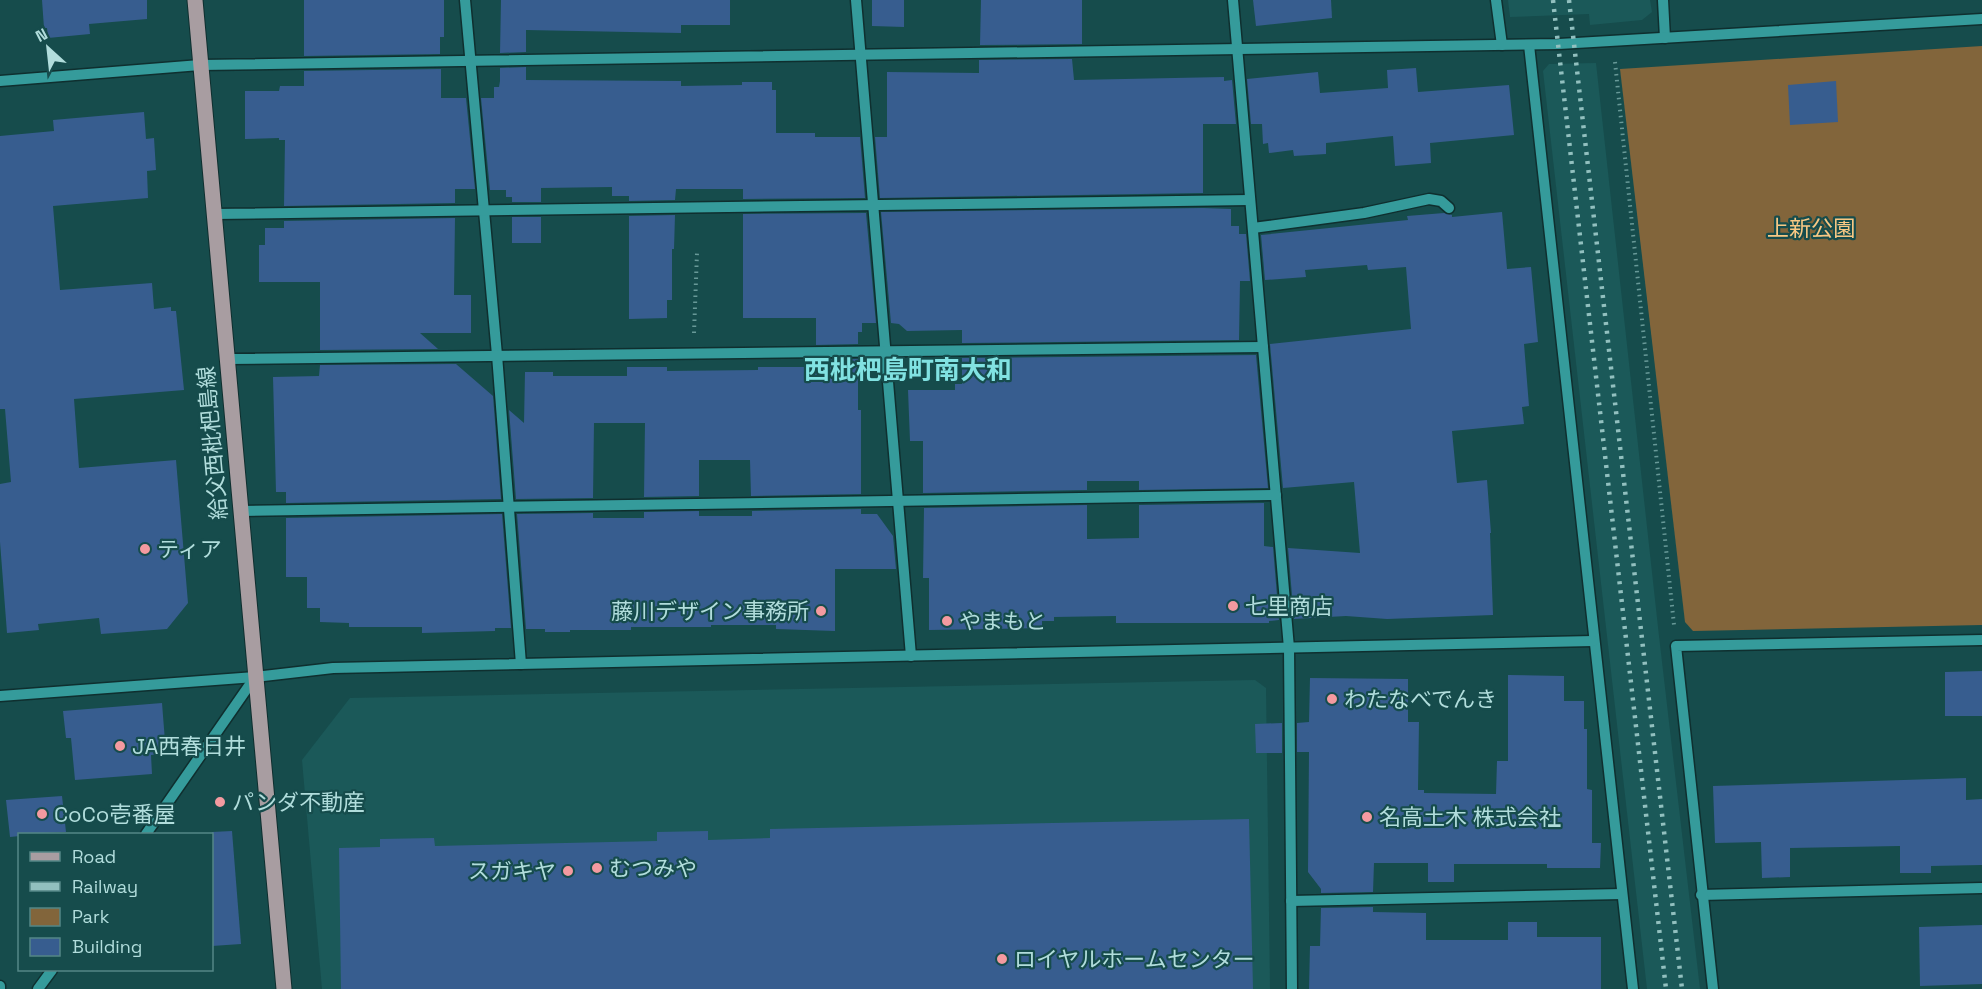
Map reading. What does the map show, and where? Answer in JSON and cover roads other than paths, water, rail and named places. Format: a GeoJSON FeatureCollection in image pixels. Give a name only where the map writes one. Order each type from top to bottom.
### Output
{"type":"FeatureCollection","features":[{"type":"Feature","properties":{"kind":"main road","name":"給父西枇杷島線"},"geometry":{"type":"LineString","coordinates":[[195,0],[284,989]]}},
{"type":"Feature","properties":{"kind":"street"},"geometry":{"type":"LineString","coordinates":[[465,0],[497,355],[521,664]]}},
{"type":"Feature","properties":{"kind":"street"},"geometry":{"type":"LineString","coordinates":[[856,0],[911,656]]}},
{"type":"Feature","properties":{"kind":"street"},"geometry":{"type":"LineString","coordinates":[[1233,0],[1289,648],[1292,989]]}},
{"type":"Feature","properties":{"kind":"street"},"geometry":{"type":"LineString","coordinates":[[1496,0],[1502,45]]}},
{"type":"Feature","properties":{"kind":"street"},"geometry":{"type":"LineString","coordinates":[[1663,0],[1665,38]]}},
{"type":"Feature","properties":{"kind":"street"},"geometry":{"type":"LineString","coordinates":[[0,81],[200,65],[1529,45],[1982,19]]}},
{"type":"Feature","properties":{"kind":"street"},"geometry":{"type":"LineString","coordinates":[[1529,45],[1632,989]]}},
{"type":"Feature","properties":{"kind":"street"},"geometry":{"type":"LineString","coordinates":[[1253,228],[1364,213],[1429,198],[1441,201],[1449,208]]}},
{"type":"Feature","properties":{"kind":"street"},"geometry":{"type":"LineString","coordinates":[[214,214],[1250,200]]}},
{"type":"Feature","properties":{"kind":"street"},"geometry":{"type":"LineString","coordinates":[[227,359],[1263,347]]}},
{"type":"Feature","properties":{"kind":"street"},"geometry":{"type":"LineString","coordinates":[[240,512],[1276,495]]}},
{"type":"Feature","properties":{"kind":"street"},"geometry":{"type":"LineString","coordinates":[[1713,989],[1701,895],[1676,646],[1982,640]]}},
{"type":"Feature","properties":{"kind":"street"},"geometry":{"type":"LineString","coordinates":[[0,696],[255,677],[333,668],[1593,641]]}},
{"type":"Feature","properties":{"kind":"street"},"geometry":{"type":"LineString","coordinates":[[147,833],[255,677]]}},
{"type":"Feature","properties":{"kind":"street"},"geometry":{"type":"LineString","coordinates":[[1701,895],[1982,888]]}},
{"type":"Feature","properties":{"kind":"street"},"geometry":{"type":"LineString","coordinates":[[1291,901],[1622,894]]}},
{"type":"Feature","properties":{"kind":"street"},"geometry":{"type":"LineString","coordinates":[[38,989],[51,971]]}},
{"type":"Feature","properties":{"kind":"railway"},"geometry":{"type":"LineString","coordinates":[[1553,0],[1666,989]]}},
{"type":"Feature","properties":{"kind":"railway"},"geometry":{"type":"LineString","coordinates":[[1569,0],[1682,989]]}},
{"type":"Feature","properties":{"kind":"place","name":"ティア"},"geometry":{"type":"Point","coordinates":[145,549]}},
{"type":"Feature","properties":{"kind":"place","name":"七里商店"},"geometry":{"type":"Point","coordinates":[1233,606]}},
{"type":"Feature","properties":{"kind":"place","name":"藤川デザイン事務所"},"geometry":{"type":"Point","coordinates":[821,611]}},
{"type":"Feature","properties":{"kind":"place","name":"やまもと"},"geometry":{"type":"Point","coordinates":[947,621]}},
{"type":"Feature","properties":{"kind":"place","name":"わたなべでんき"},"geometry":{"type":"Point","coordinates":[1332,699]}},
{"type":"Feature","properties":{"kind":"place","name":"JA西春日井"},"geometry":{"type":"Point","coordinates":[120,746]}},
{"type":"Feature","properties":{"kind":"place","name":"パンダ不動産"},"geometry":{"type":"Point","coordinates":[220,802]}},
{"type":"Feature","properties":{"kind":"place","name":"CoCo壱番屋"},"geometry":{"type":"Point","coordinates":[42,814]}},
{"type":"Feature","properties":{"kind":"place","name":"名高土木 株式会社"},"geometry":{"type":"Point","coordinates":[1367,817]}},
{"type":"Feature","properties":{"kind":"place","name":"むつみや"},"geometry":{"type":"Point","coordinates":[597,868]}},
{"type":"Feature","properties":{"kind":"place","name":"スガキヤ"},"geometry":{"type":"Point","coordinates":[568,871]}},
{"type":"Feature","properties":{"kind":"place","name":"ロイヤルホームセンター"},"geometry":{"type":"Point","coordinates":[1002,959]}},
{"type":"Feature","properties":{"kind":"district","name":"西枇杷島町南大和"},"geometry":{"type":"Point","coordinates":[908,370]}},
{"type":"Feature","properties":{"kind":"park label","name":"上新公園"},"geometry":{"type":"Point","coordinates":[1811,228]}}]}
